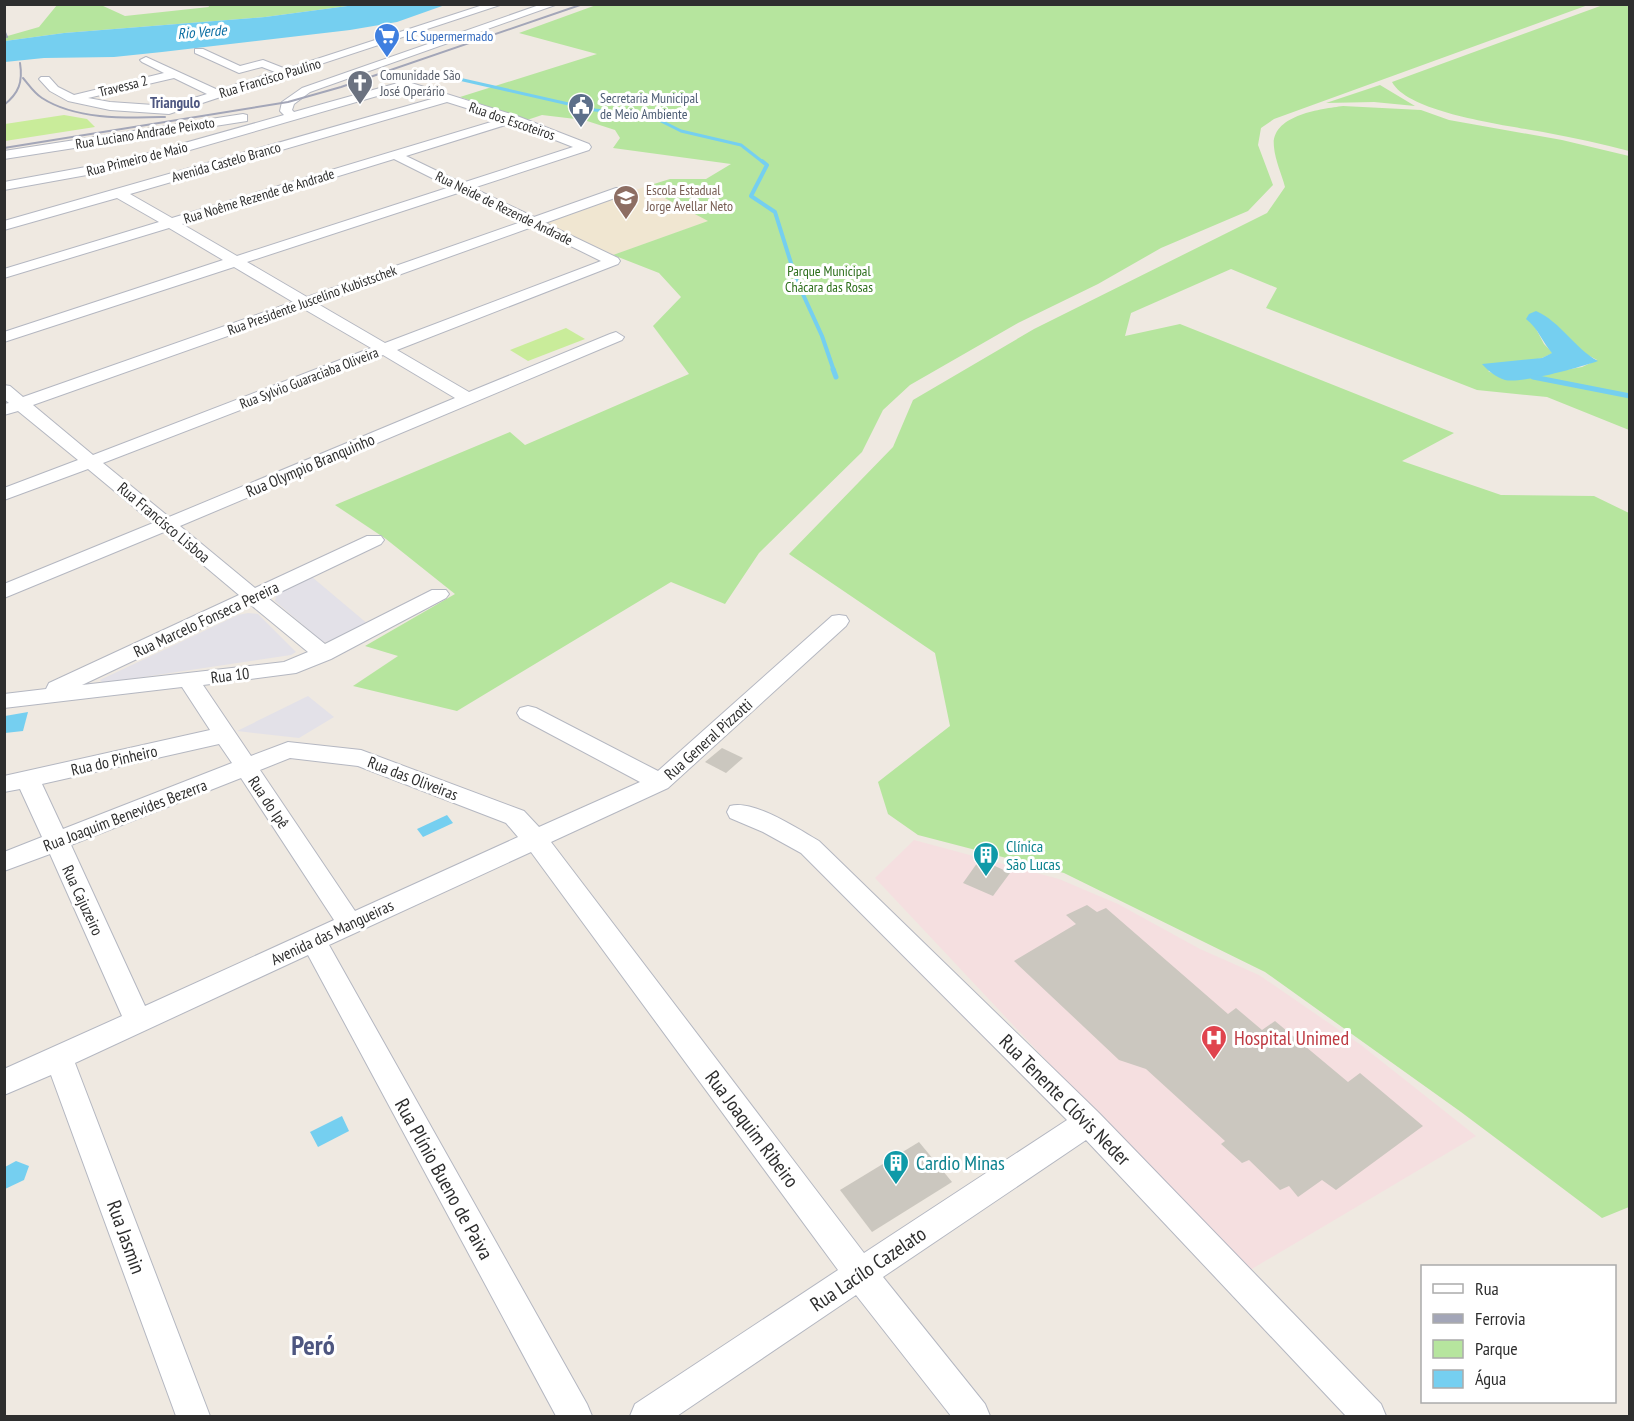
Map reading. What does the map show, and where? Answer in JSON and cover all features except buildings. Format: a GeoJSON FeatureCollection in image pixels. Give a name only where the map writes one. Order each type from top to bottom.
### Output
{"type":"FeatureCollection","features":[{"type":"Feature","properties":{"kind":"street","name":"Rua Francisco Paulino"},"geometry":{"type":"LineString","coordinates":[[45,79],[54,89],[72,99],[110,106],[169,111],[498,4]]}},
{"type":"Feature","properties":{"kind":"street"},"geometry":{"type":"LineString","coordinates":[[261,80],[289,90],[548,5]]}},
{"type":"Feature","properties":{"kind":"street"},"geometry":{"type":"LineString","coordinates":[[199,51],[239,70],[263,63],[287,73]]}},
{"type":"Feature","properties":{"kind":"street"},"geometry":{"type":"LineString","coordinates":[[288,57],[310,66]]}},
{"type":"Feature","properties":{"kind":"street"},"geometry":{"type":"LineString","coordinates":[[147,60],[216,94]]}},
{"type":"Feature","properties":{"kind":"street","name":"Travessa 2"},"geometry":{"type":"LineString","coordinates":[[72,99],[175,74]]}},
{"type":"Feature","properties":{"kind":"street","name":"Rua dos Escoteiros"},"geometry":{"type":"LineString","coordinates":[[405,84],[513,119],[585,147],[462,187]]}},
{"type":"Feature","properties":{"kind":"street","name":"Rua Primeiro de Maio"},"geometry":{"type":"LineString","coordinates":[[4,186],[110,168],[289,114],[405,84]]}},
{"type":"Feature","properties":{"kind":"street"},"geometry":{"type":"LineString","coordinates":[[289,90],[289,114]]}},
{"type":"Feature","properties":{"kind":"street","name":"Avenida Castelo Branco"},"geometry":{"type":"LineString","coordinates":[[4,226],[447,98]]}},
{"type":"Feature","properties":{"kind":"street","name":"Rua Luciano Andrade Peixoto"},"geometry":{"type":"LineString","coordinates":[[4,155],[289,114]]}},
{"type":"Feature","properties":{"kind":"street","name":"Rua Noême Rezende de Andrade"},"geometry":{"type":"LineString","coordinates":[[4,274],[513,119]]}},
{"type":"Feature","properties":{"kind":"street","name":"Rua Neide de Rezende Andrade"},"geometry":{"type":"LineString","coordinates":[[395,155],[613,261]]}},
{"type":"Feature","properties":{"kind":"street"},"geometry":{"type":"LineString","coordinates":[[4,337],[462,187]]}},
{"type":"Feature","properties":{"kind":"street","name":"Rua Presidente Juscelino Kubistschek"},"geometry":{"type":"LineString","coordinates":[[13,407],[621,191]]}},
{"type":"Feature","properties":{"kind":"street"},"geometry":{"type":"LineString","coordinates":[[119,193],[469,399]]}},
{"type":"Feature","properties":{"kind":"street","name":"Rua Sylvio Guaraciaba Oliveira"},"geometry":{"type":"LineString","coordinates":[[4,495],[613,261]]}},
{"type":"Feature","properties":{"kind":"street","name":"Rua Olympio Branquinho"},"geometry":{"type":"LineString","coordinates":[[4,592],[616,337]]}},
{"type":"Feature","properties":{"kind":"street","name":"Rua Francisco Lisboa"},"geometry":{"type":"LineString","coordinates":[[4,390],[13,407],[91,461],[323,654]]}},
{"type":"Feature","properties":{"kind":"street","name":"Rua Marcelo Fonseca Pereira"},"geometry":{"type":"LineString","coordinates":[[38,697],[374,540]]}},
{"type":"Feature","properties":{"kind":"street","name":"Rua 10"},"geometry":{"type":"LineString","coordinates":[[4,701],[288,668],[323,654],[439,594]]}},
{"type":"Feature","properties":{"kind":"street","name":"Rua General Pizzotti"},"geometry":{"type":"LineString","coordinates":[[528,713],[660,782],[839,621]]}},
{"type":"Feature","properties":{"kind":"street","name":"Rua do Ipê"},"geometry":{"type":"LineString","coordinates":[[188,679],[350,924]]}},
{"type":"Feature","properties":{"kind":"street","name":"Rua do Pinheiro"},"geometry":{"type":"LineString","coordinates":[[16,782],[224,735]]}},
{"type":"Feature","properties":{"kind":"street","name":"Rua das Oliveiras"},"geometry":{"type":"LineString","coordinates":[[245,767],[288,750],[361,758],[515,817],[535,839]]}},
{"type":"Feature","properties":{"kind":"street","name":"Rua Joaquim Benevides Bezerra"},"geometry":{"type":"LineString","coordinates":[[4,862],[245,767]]}},
{"type":"Feature","properties":{"kind":"street","name":"Rua Cajuzeiro"},"geometry":{"type":"LineString","coordinates":[[16,782],[56,842],[138,1021]]}},
{"type":"Feature","properties":{"kind":"street","name":"Avenida das Mangueiras"},"geometry":{"type":"LineString","coordinates":[[4,1083],[660,782]]}},
{"type":"Feature","properties":{"kind":"street","name":"Rua Tenente Clóvis Neder"},"geometry":{"type":"LineString","coordinates":[[739,812],[772,826],[810,847],[1088,1122],[1368,1416]]}},
{"type":"Feature","properties":{"kind":"street","name":"Rua Joaquim Ribeiro"},"geometry":{"type":"LineString","coordinates":[[535,839],[860,1274],[973,1416]]}},
{"type":"Feature","properties":{"kind":"street","name":"Rua Plínio Bueno de Paiva"},"geometry":{"type":"LineString","coordinates":[[313,941],[575,1416]]}},
{"type":"Feature","properties":{"kind":"street","name":"Rua Jasmin"},"geometry":{"type":"LineString","coordinates":[[59,1058],[193,1416]]}},
{"type":"Feature","properties":{"kind":"street","name":"Rua Lacílo Cazelato"},"geometry":{"type":"LineString","coordinates":[[647,1416],[1088,1122]]}},
{"type":"Feature","properties":{"kind":"shaded area","name":"Escola Estadual Jorge Avellar Neto"},"geometry":{"type":"Polygon","coordinates":[[[644,187],[709,221],[613,255],[543,222],[644,187]]]}},
{"type":"Feature","properties":{"kind":"shaded area"},"geometry":{"type":"Polygon","coordinates":[[[312,577],[369,625],[337,641],[323,642],[275,601],[277,593],[312,577]]]}},
{"type":"Feature","properties":{"kind":"shaded area"},"geometry":{"type":"Polygon","coordinates":[[[258,614],[296,652],[291,655],[103,683],[100,680],[238,615],[258,614]]]}},
{"type":"Feature","properties":{"kind":"shaded area"},"geometry":{"type":"Polygon","coordinates":[[[308,696],[334,717],[299,738],[237,731],[308,696]]]}},
{"type":"Feature","properties":{"kind":"shaded area","name":"Hospital Unimed"},"geometry":{"type":"Polygon","coordinates":[[[914,840],[1059,879],[1118,904],[1200,949],[1259,975],[1361,1045],[1476,1136],[1250,1270],[1061,1076],[875,878],[914,840]]]}},
{"type":"Feature","properties":{"kind":"green space","name":"Parque Municipal Chácara das Rosas"},"geometry":{"type":"Polygon","coordinates":[[[599,4],[1588,5],[1274,119],[1261,128],[1258,145],[1273,185],[1248,211],[1161,248],[1098,284],[1018,323],[910,385],[883,410],[862,452],[759,553],[725,604],[671,582],[457,711],[353,686],[398,656],[365,646],[455,594],[386,539],[335,505],[510,432],[525,445],[689,374],[653,326],[681,297],[659,273],[613,255],[708,221],[644,187],[670,179],[706,179],[731,164],[613,148],[620,138],[615,130],[584,120],[542,115],[527,120],[460,97],[597,54],[519,33],[599,4]]]}},
{"type":"Feature","properties":{"kind":"green space"},"geometry":{"type":"Polygon","coordinates":[[[57,5],[101,5],[125,16],[209,7],[208,5],[355,5],[265,17],[64,33],[5,41],[4,37],[39,27],[57,5]]]}},
{"type":"Feature","properties":{"kind":"green space"},"geometry":{"type":"Polygon","coordinates":[[[1603,5],[1629,5],[1629,151],[1463,117],[1419,102],[1402,93],[1392,82],[1603,5]]]}},
{"type":"Feature","properties":{"kind":"green space"},"geometry":{"type":"Polygon","coordinates":[[[1380,85],[1415,106],[1374,102],[1326,103],[1380,85]]]}},
{"type":"Feature","properties":{"kind":"green space"},"geometry":{"type":"Polygon","coordinates":[[[1343,106],[1421,110],[1449,120],[1562,140],[1629,156],[1629,430],[1547,397],[1477,390],[1266,308],[1277,288],[1231,269],[1131,313],[1125,336],[1180,324],[1454,433],[1402,461],[1501,495],[1594,496],[1629,513],[1629,1207],[1602,1218],[1461,1112],[1265,972],[1064,873],[918,835],[888,814],[878,782],[950,726],[935,653],[789,554],[893,447],[913,400],[1034,329],[1267,213],[1285,187],[1274,147],[1275,136],[1280,128],[1288,121],[1310,112],[1343,106]],[[1543,315],[1534,325],[1544,344],[1553,353],[1542,358],[1488,371],[1507,380],[1582,367],[1597,360],[1582,352],[1543,315]]]}},
{"type":"Feature","properties":{"kind":"green space"},"geometry":{"type":"Polygon","coordinates":[[[64,115],[87,119],[95,127],[5,141],[5,124],[64,115]]]}},
{"type":"Feature","properties":{"kind":"green space"},"geometry":{"type":"Polygon","coordinates":[[[566,328],[585,339],[528,361],[510,350],[566,328]]]}},
{"type":"Feature","properties":{"kind":"water","name":"Rio Verde"},"geometry":{"type":"Polygon","coordinates":[[[355,5],[445,5],[397,22],[350,30],[114,57],[44,58],[5,62],[5,41],[64,33],[265,17],[355,5]]]}},
{"type":"Feature","properties":{"kind":"water"},"geometry":{"type":"Polygon","coordinates":[[[1536,311],[1553,322],[1589,356],[1598,361],[1565,371],[1513,381],[1498,377],[1482,364],[1542,358],[1552,353],[1526,319],[1529,314],[1536,311]]]}},
{"type":"Feature","properties":{"kind":"water"},"geometry":{"type":"Polygon","coordinates":[[[28,712],[23,731],[5,733],[5,716],[28,712]]]}},
{"type":"Feature","properties":{"kind":"water"},"geometry":{"type":"Polygon","coordinates":[[[447,815],[453,823],[423,837],[417,829],[447,815]]]}},
{"type":"Feature","properties":{"kind":"water"},"geometry":{"type":"Polygon","coordinates":[[[342,1116],[349,1131],[318,1147],[310,1132],[342,1116]]]}},
{"type":"Feature","properties":{"kind":"water"},"geometry":{"type":"Polygon","coordinates":[[[16,1161],[29,1166],[24,1180],[5,1189],[5,1167],[16,1161]]]}},
{"type":"Feature","properties":{"kind":"waterway"},"geometry":{"type":"LineString","coordinates":[[450,77],[595,110],[653,117],[681,131],[741,145],[764,163]]}},
{"type":"Feature","properties":{"kind":"waterway"},"geometry":{"type":"LineString","coordinates":[[762,161],[767,165],[751,196],[775,212],[796,279],[822,336],[834,371]]}},
{"type":"Feature","properties":{"kind":"waterway"},"geometry":{"type":"LineString","coordinates":[[833,369],[836,377]]}},
{"type":"Feature","properties":{"kind":"waterway"},"geometry":{"type":"LineString","coordinates":[[1533,377],[1630,396]]}},
{"type":"Feature","properties":{"kind":"railway"},"geometry":{"type":"LineString","coordinates":[[4,148],[288,102],[341,87],[583,4]]}},
{"type":"Feature","properties":{"kind":"railway"},"geometry":{"type":"LineString","coordinates":[[4,30],[7,37]]}},
{"type":"Feature","properties":{"kind":"railway"},"geometry":{"type":"LineString","coordinates":[[4,105],[19,87],[20,63]]}},
{"type":"Feature","properties":{"kind":"railway"},"geometry":{"type":"LineString","coordinates":[[23,78],[42,98],[70,110],[102,116],[165,117]]}},
{"type":"Feature","properties":{"kind":"place","name":"LC Supermermado"},"geometry":{"type":"Point","coordinates":[387,59]}},
{"type":"Feature","properties":{"kind":"place","name":"Comunidade São José Operário"},"geometry":{"type":"Point","coordinates":[360,106]}},
{"type":"Feature","properties":{"kind":"place","name":"Secretaria Municipal de Meio Ambiente"},"geometry":{"type":"Point","coordinates":[581,129]}},
{"type":"Feature","properties":{"kind":"place","name":"Escola Estadual Jorge Avellar Neto"},"geometry":{"type":"Point","coordinates":[626,221]}},
{"type":"Feature","properties":{"kind":"place","name":"Clínica São Lucas"},"geometry":{"type":"Point","coordinates":[986,878]}},
{"type":"Feature","properties":{"kind":"place","name":"Hospital Unimed"},"geometry":{"type":"Point","coordinates":[1214,1061]}},
{"type":"Feature","properties":{"kind":"place","name":"Cardio Minas"},"geometry":{"type":"Point","coordinates":[896,1186]}},
{"type":"Feature","properties":{"kind":"district","name":"Triangulo"},"geometry":{"type":"Point","coordinates":[175,103]}},
{"type":"Feature","properties":{"kind":"district","name":"Peró"},"geometry":{"type":"Point","coordinates":[313,1346]}}]}
